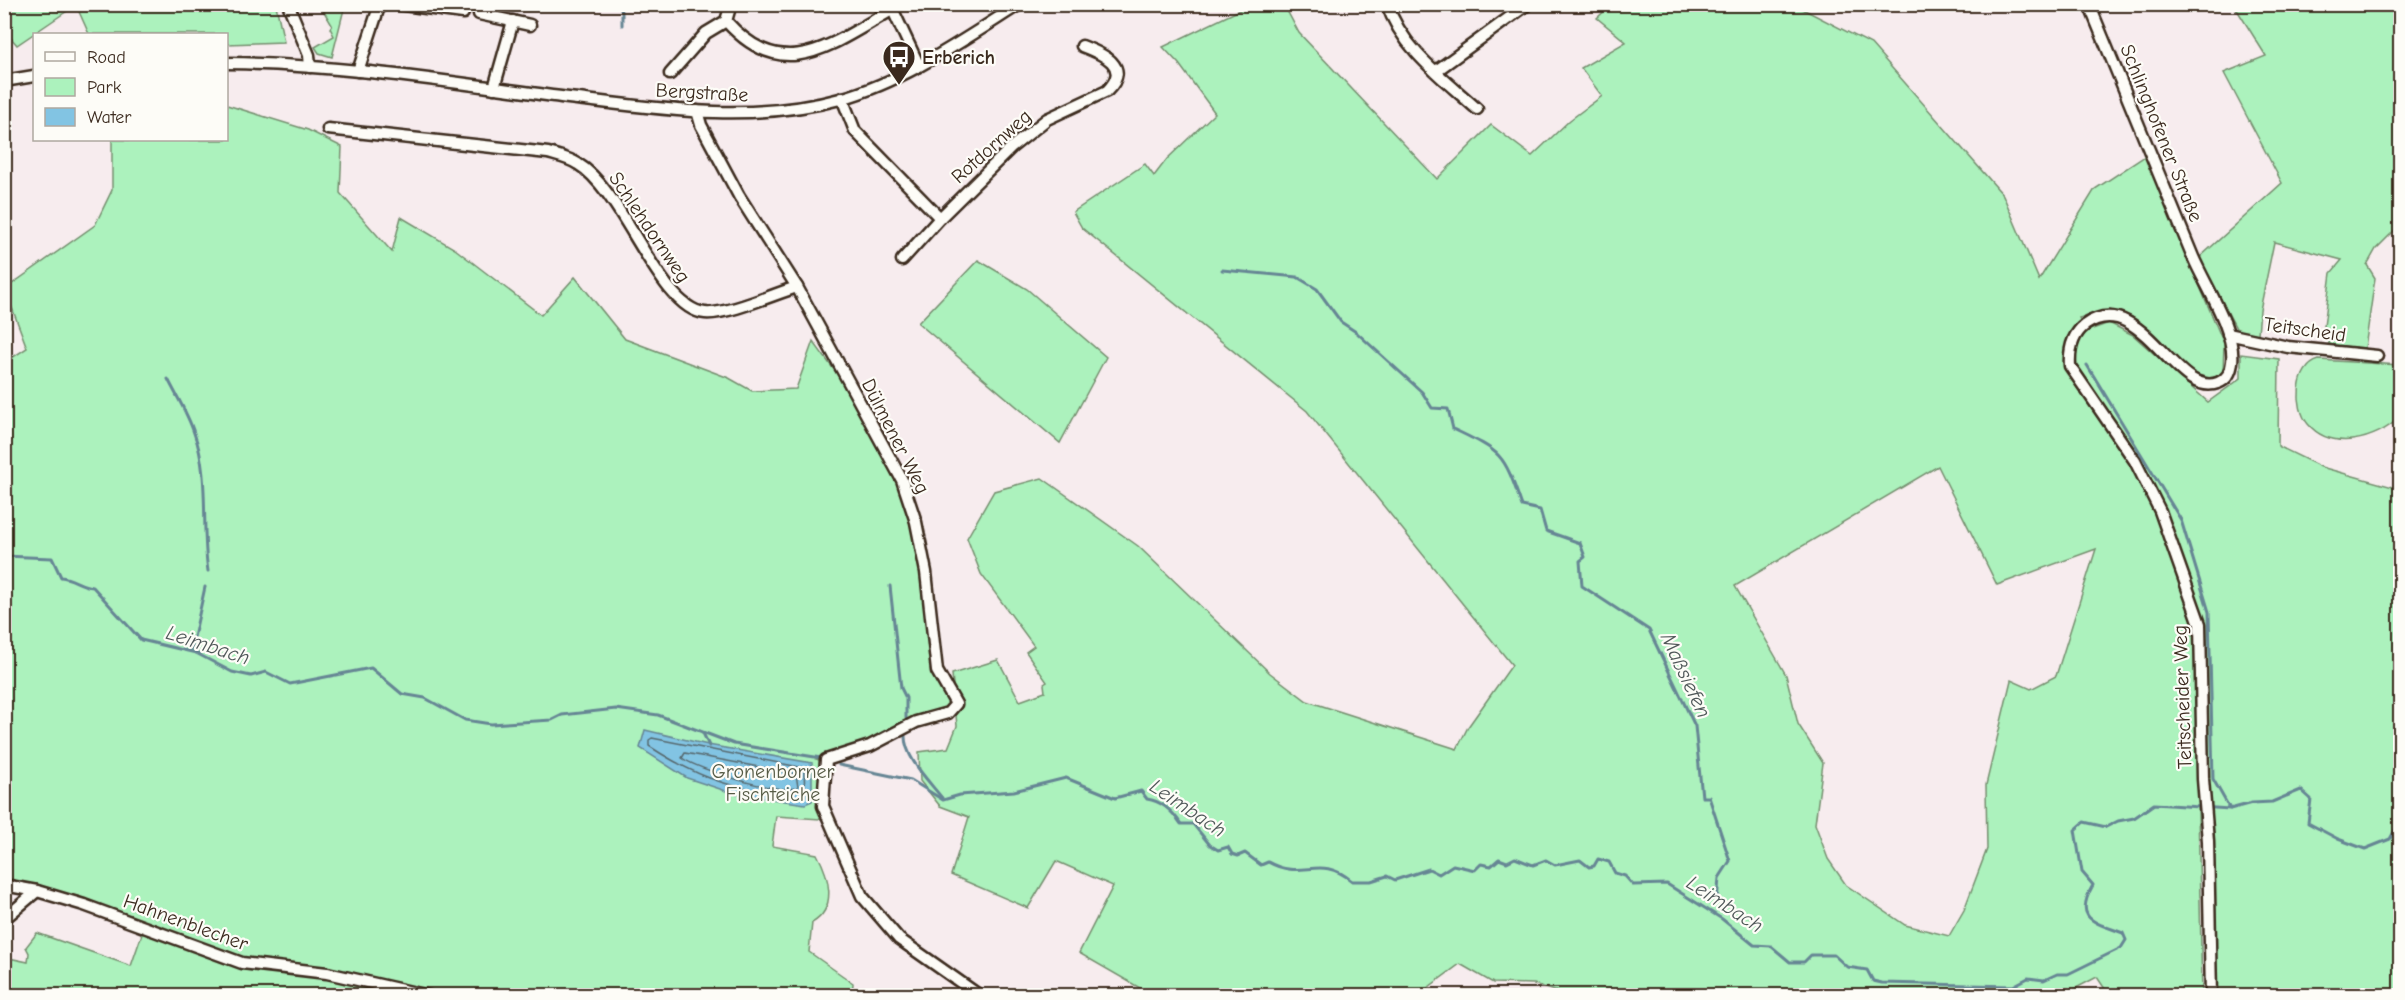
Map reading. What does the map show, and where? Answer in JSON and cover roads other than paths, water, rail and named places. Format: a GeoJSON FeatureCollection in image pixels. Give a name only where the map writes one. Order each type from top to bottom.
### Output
{"type":"FeatureCollection","features":[{"type":"Feature","properties":{"kind":"street"},"geometry":{"type":"LineString","coordinates":[[288,4],[309,55],[310,67]]}},
{"type":"Feature","properties":{"kind":"street"},"geometry":{"type":"LineString","coordinates":[[358,71],[379,7],[383,4]]}},
{"type":"Feature","properties":{"kind":"street"},"geometry":{"type":"LineString","coordinates":[[396,4],[463,13]]}},
{"type":"Feature","properties":{"kind":"street"},"geometry":{"type":"LineString","coordinates":[[670,74],[706,33],[726,21],[730,4]]}},
{"type":"Feature","properties":{"kind":"street","name":"Bergstraße"},"geometry":{"type":"LineString","coordinates":[[228,63],[358,71],[650,108],[758,113],[793,110],[842,98],[919,66],[1020,4]]}},
{"type":"Feature","properties":{"kind":"street"},"geometry":{"type":"LineString","coordinates":[[1387,4],[1405,39],[1477,109]]}},
{"type":"Feature","properties":{"kind":"street"},"geometry":{"type":"LineString","coordinates":[[1436,71],[1528,4]]}},
{"type":"Feature","properties":{"kind":"street","name":"Schlinghofener Straße"},"geometry":{"type":"LineString","coordinates":[[2084,326],[2097,319],[2114,317],[2130,323],[2192,379],[2206,385],[2219,384],[2229,375],[2233,361],[2228,334],[2201,276],[2089,4]]}},
{"type":"Feature","properties":{"kind":"street"},"geometry":{"type":"LineString","coordinates":[[726,21],[754,48],[783,56],[827,47],[891,7],[919,66]]}},
{"type":"Feature","properties":{"kind":"street"},"geometry":{"type":"LineString","coordinates":[[479,14],[530,25]]}},
{"type":"Feature","properties":{"kind":"street"},"geometry":{"type":"LineString","coordinates":[[494,88],[513,21]]}},
{"type":"Feature","properties":{"kind":"street","name":"Rotdornweg"},"geometry":{"type":"LineString","coordinates":[[940,218],[1012,147],[1047,119],[1107,91],[1112,86],[1116,72],[1112,62],[1101,53],[1082,46]]}},
{"type":"Feature","properties":{"kind":"street"},"geometry":{"type":"LineString","coordinates":[[4,81],[33,76]]}},
{"type":"Feature","properties":{"kind":"street"},"geometry":{"type":"LineString","coordinates":[[842,98],[855,131],[940,218],[902,260]]}},
{"type":"Feature","properties":{"kind":"street","name":"Dülmener Weg"},"geometry":{"type":"LineString","coordinates":[[697,111],[701,125],[739,196],[797,287],[902,480],[916,522],[926,572],[937,670],[956,704],[948,713],[916,722],[870,746],[826,760],[823,806],[862,896],[899,939],[980,996]]}},
{"type":"Feature","properties":{"kind":"street","name":"Schlehdornweg"},"geometry":{"type":"LineString","coordinates":[[328,129],[548,153],[578,163],[605,189],[672,295],[694,311],[717,313],[797,287]]}},
{"type":"Feature","properties":{"kind":"street","name":"Teitscheider Weg"},"geometry":{"type":"LineString","coordinates":[[2084,326],[2075,335],[2069,353],[2070,366],[2135,461],[2160,511],[2200,624],[2211,996]]}},
{"type":"Feature","properties":{"kind":"street","name":"Teitscheid"},"geometry":{"type":"LineString","coordinates":[[2228,334],[2288,347],[2377,356]]}},
{"type":"Feature","properties":{"kind":"street","name":"Hahnenblecher"},"geometry":{"type":"LineString","coordinates":[[4,885],[37,891],[84,905],[242,963],[327,973],[429,996]]}},
{"type":"Feature","properties":{"kind":"street"},"geometry":{"type":"LineString","coordinates":[[4,919],[37,891]]}},
{"type":"Feature","properties":{"kind":"water"},"geometry":{"type":"Polygon","coordinates":[[[645,730],[708,745],[812,763],[812,801],[805,804],[732,793],[687,778],[640,748],[645,730]]]}},
{"type":"Feature","properties":{"kind":"waterway"},"geometry":{"type":"LineString","coordinates":[[619,4],[622,12],[622,25]]}},
{"type":"Feature","properties":{"kind":"waterway","name":"Maßsiefen"},"geometry":{"type":"LineString","coordinates":[[1222,270],[1297,277],[1317,289],[1341,322],[1356,332],[1422,392],[1432,408],[1448,409],[1453,429],[1483,444],[1500,457],[1522,506],[1540,510],[1546,531],[1580,543],[1585,557],[1580,561],[1582,586],[1649,630],[1695,726],[1702,797],[1709,797],[1730,861],[1719,878],[1717,901]]}},
{"type":"Feature","properties":{"kind":"waterway"},"geometry":{"type":"LineString","coordinates":[[2087,365],[2181,520],[2209,612],[2213,779],[2230,809]]}},
{"type":"Feature","properties":{"kind":"waterway"},"geometry":{"type":"LineString","coordinates":[[168,379],[189,419],[199,449],[204,484],[208,571]]}},
{"type":"Feature","properties":{"kind":"waterway","name":"Leimbach"},"geometry":{"type":"LineString","coordinates":[[4,556],[52,558],[61,577],[93,587],[141,640],[196,653],[232,672],[251,676],[266,672],[290,684],[371,668],[402,694],[425,698],[465,720],[491,724],[552,720],[562,715],[616,709],[658,715],[734,744],[821,758]]}},
{"type":"Feature","properties":{"kind":"waterway"},"geometry":{"type":"LineString","coordinates":[[890,586],[901,688],[906,698],[906,718]]}},
{"type":"Feature","properties":{"kind":"waterway"},"geometry":{"type":"LineString","coordinates":[[191,651],[205,587]]}},
{"type":"Feature","properties":{"kind":"waterway","name":"Leimbach"},"geometry":{"type":"LineString","coordinates":[[703,733],[709,746]]}},
{"type":"Feature","properties":{"kind":"waterway"},"geometry":{"type":"LineString","coordinates":[[905,733],[905,742],[912,759],[942,798]]}},
{"type":"Feature","properties":{"kind":"waterway","name":"Leimbach"},"geometry":{"type":"LineString","coordinates":[[839,765],[911,780],[943,800],[960,795],[1014,791],[1066,778],[1115,798],[1141,791],[1147,799],[1167,808],[1181,824],[1193,824],[1210,845],[1218,850],[1228,847],[1232,854],[1238,856],[1245,853],[1261,865],[1268,862],[1292,869],[1330,869],[1352,881],[1371,881],[1387,876],[1395,880],[1429,869],[1439,874],[1453,865],[1475,870],[1481,864],[1491,866],[1499,859],[1507,862],[1515,858],[1533,865],[1546,860],[1555,865],[1580,860],[1589,867],[1594,866],[1598,859],[1609,862],[1615,873],[1625,876],[1633,885],[1667,884],[1722,919],[1754,945],[1771,946],[1790,962],[1804,962],[1811,955],[1834,955],[1847,967],[1867,970],[1873,981],[1882,983],[2013,986],[2028,978],[2044,980],[2057,974],[2068,974],[2121,948],[2126,940],[2123,933],[2095,922],[2086,913],[2087,897],[2093,885],[2082,872],[2075,830],[2084,822],[2106,827],[2118,821],[2134,818],[2154,804],[2230,809],[2252,803],[2272,802],[2301,790],[2311,799],[2308,823],[2338,839],[2365,849],[2390,839],[2400,821]]}},
{"type":"Feature","properties":{"kind":"place","name":"Erberich"},"geometry":{"type":"Point","coordinates":[899,86]}},
{"type":"Feature","properties":{"kind":"park label","name":"Gronenborner Fischteiche"},"geometry":{"type":"Point","coordinates":[773,782]}}]}
